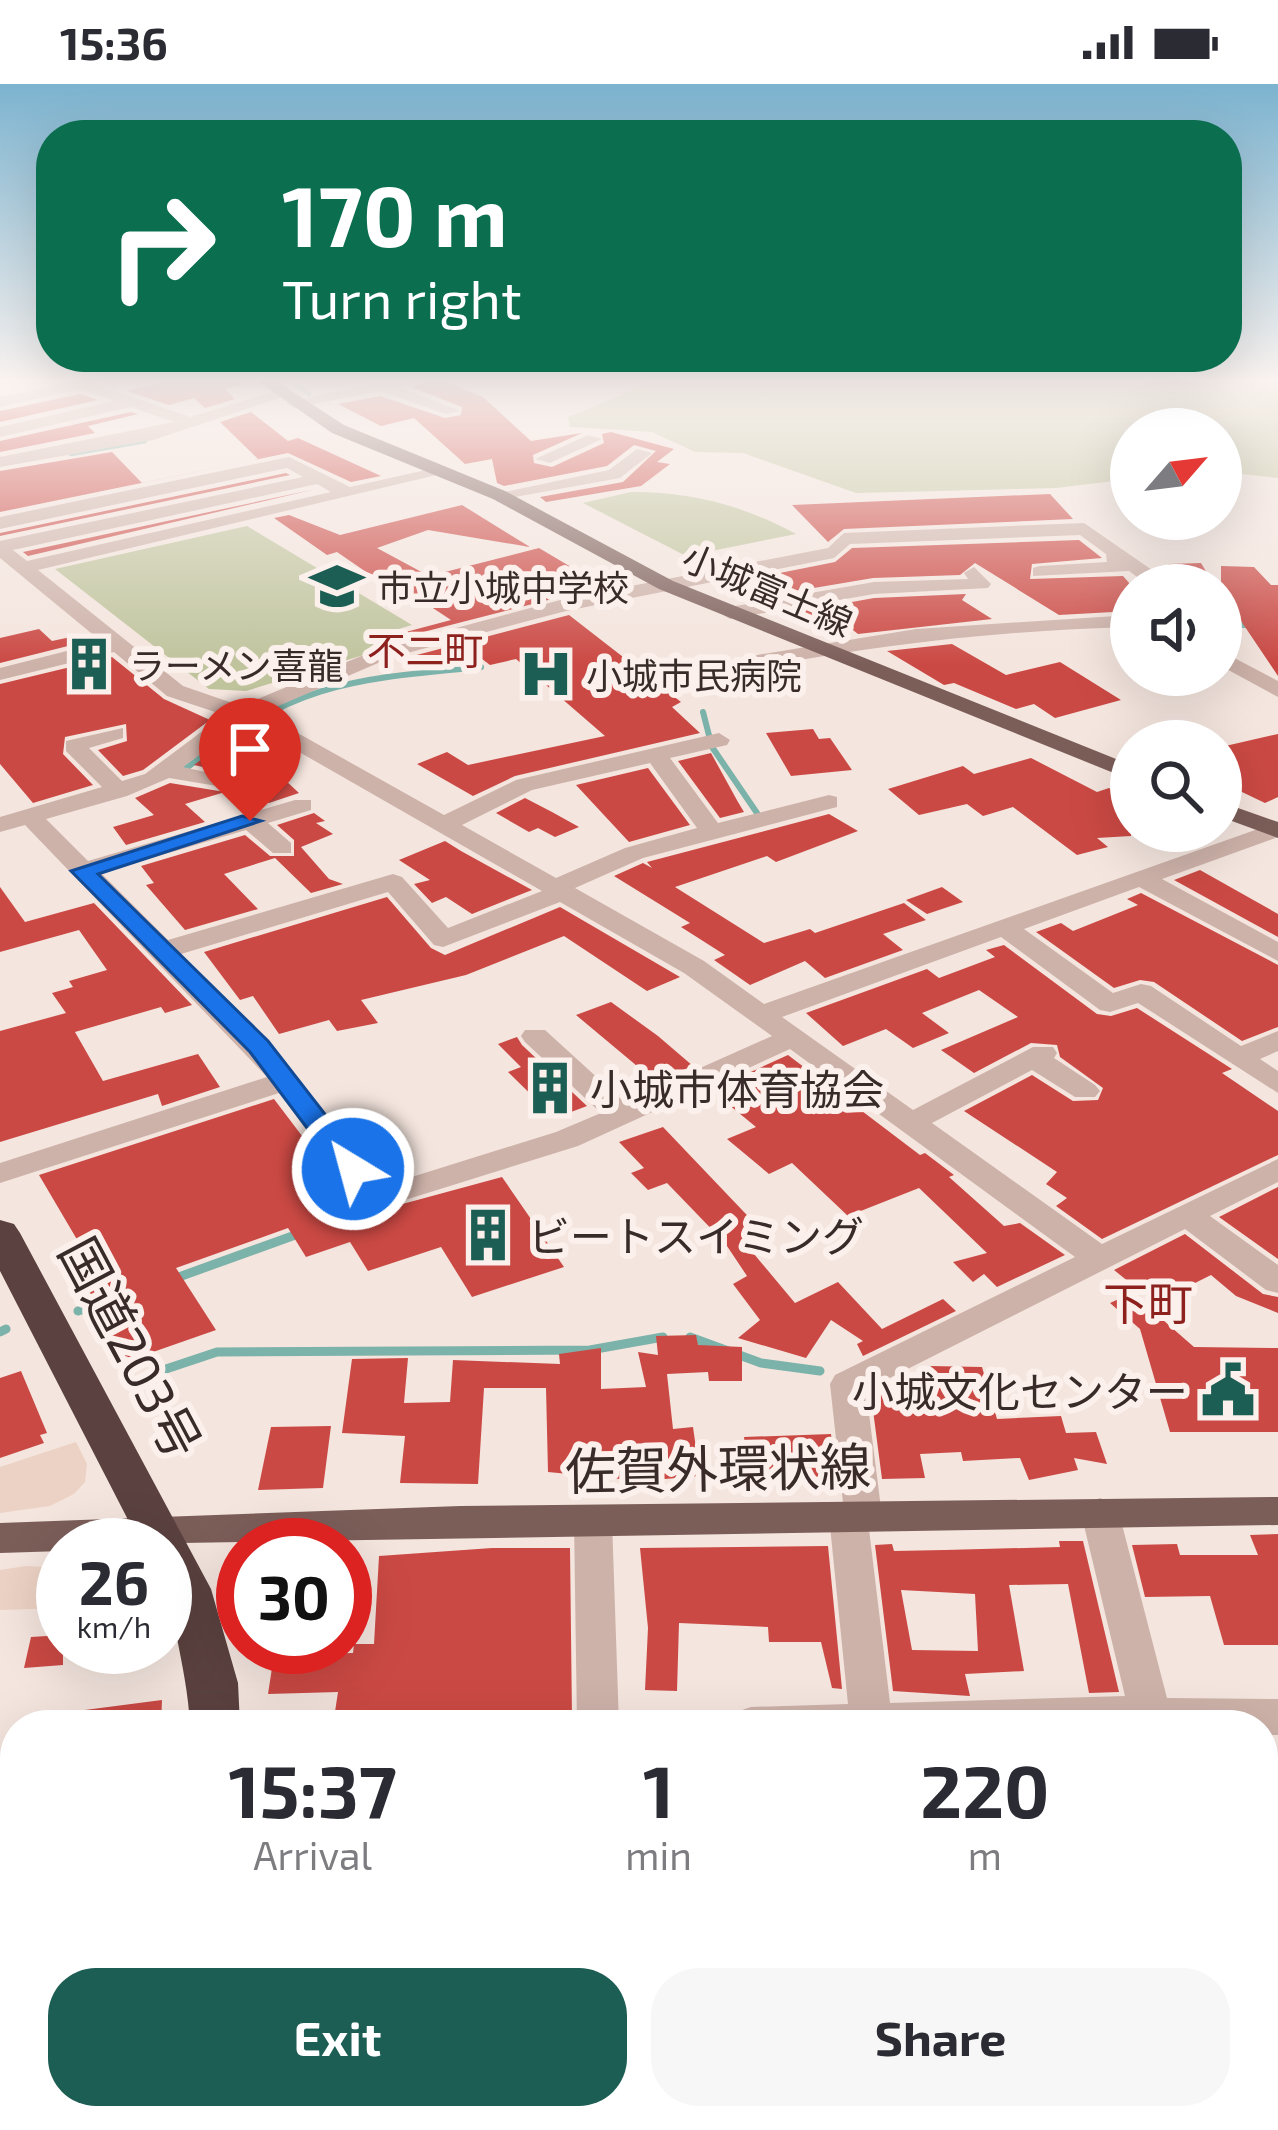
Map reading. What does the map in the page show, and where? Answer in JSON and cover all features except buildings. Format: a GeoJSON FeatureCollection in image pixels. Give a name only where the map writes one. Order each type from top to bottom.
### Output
{"type":"FeatureCollection","features":[{"type":"Feature","properties":{"kind":"highway","name":"国道203号"},"geometry":{"type":"LineString","coordinates":[[0,1233],[153,1518]]}},
{"type":"Feature","properties":{"kind":"highway","name":"国道203号"},"geometry":{"type":"LineString","coordinates":[[192,1611],[202,1636],[213,1710]]}},
{"type":"Feature","properties":{"kind":"main road","name":"小城富士線"},"geometry":{"type":"LineString","coordinates":[[452,474],[730,614],[1110,765]]}},
{"type":"Feature","properties":{"kind":"main road"},"geometry":{"type":"LineString","coordinates":[[1242,817],[1277,830]]}},
{"type":"Feature","properties":{"kind":"main road","name":"佐賀外環状線"},"geometry":{"type":"LineString","coordinates":[[192,1529],[1278,1511]]}},
{"type":"Feature","properties":{"kind":"main road","name":"佐賀外環状線"},"geometry":{"type":"LineString","coordinates":[[0,1538],[36,1536]]}},
{"type":"Feature","properties":{"kind":"street"},"geometry":{"type":"LineString","coordinates":[[0,524],[231,474]]}},
{"type":"Feature","properties":{"kind":"street"},"geometry":{"type":"LineString","coordinates":[[315,474],[349,494]]}},
{"type":"Feature","properties":{"kind":"street"},"geometry":{"type":"LineString","coordinates":[[22,568],[430,474]]}},
{"type":"Feature","properties":{"kind":"street"},"geometry":{"type":"LineString","coordinates":[[557,474],[565,483]]}},
{"type":"Feature","properties":{"kind":"street"},"geometry":{"type":"LineString","coordinates":[[500,495],[611,474]]}},
{"type":"Feature","properties":{"kind":"street"},"geometry":{"type":"LineString","coordinates":[[0,548],[322,478]]}},
{"type":"Feature","properties":{"kind":"street"},"geometry":{"type":"LineString","coordinates":[[0,505],[105,484]]}},
{"type":"Feature","properties":{"kind":"street"},"geometry":{"type":"LineString","coordinates":[[927,507],[945,535]]}},
{"type":"Feature","properties":{"kind":"street"},"geometry":{"type":"LineString","coordinates":[[1018,509],[1035,531]]}},
{"type":"Feature","properties":{"kind":"street"},"geometry":{"type":"LineString","coordinates":[[0,825],[34,821],[177,772],[249,718],[385,653],[564,605],[834,552],[836,543],[850,532],[945,535],[1084,529],[1130,564]]}},
{"type":"Feature","properties":{"kind":"street"},"geometry":{"type":"LineString","coordinates":[[0,548],[113,646],[175,691],[249,718],[444,824],[764,1013],[1102,1261]]}},
{"type":"Feature","properties":{"kind":"street"},"geometry":{"type":"LineString","coordinates":[[1040,572],[1122,567],[1113,552]]}},
{"type":"Feature","properties":{"kind":"street"},"geometry":{"type":"LineString","coordinates":[[730,614],[886,590],[981,584],[974,573]]}},
{"type":"Feature","properties":{"kind":"street"},"geometry":{"type":"LineString","coordinates":[[886,590],[950,628]]}},
{"type":"Feature","properties":{"kind":"street"},"geometry":{"type":"LineString","coordinates":[[704,673],[813,648],[950,628],[1110,623]]}},
{"type":"Feature","properties":{"kind":"street"},"geometry":{"type":"LineString","coordinates":[[0,674],[113,646]]}},
{"type":"Feature","properties":{"kind":"street"},"geometry":{"type":"LineString","coordinates":[[1242,669],[1278,690]]}},
{"type":"Feature","properties":{"kind":"street"},"geometry":{"type":"LineString","coordinates":[[116,733],[74,746],[119,791]]}},
{"type":"Feature","properties":{"kind":"street"},"geometry":{"type":"LineString","coordinates":[[444,824],[524,785],[712,741]]}},
{"type":"Feature","properties":{"kind":"street"},"geometry":{"type":"LineString","coordinates":[[656,754],[712,832]]}},
{"type":"Feature","properties":{"kind":"street"},"geometry":{"type":"LineString","coordinates":[[177,772],[233,785]]}},
{"type":"Feature","properties":{"kind":"street"},"geometry":{"type":"LineString","coordinates":[[161,951],[393,883],[443,939],[634,853],[829,802]]}},
{"type":"Feature","properties":{"kind":"street"},"geometry":{"type":"LineString","coordinates":[[82,871],[303,806]]}},
{"type":"Feature","properties":{"kind":"street"},"geometry":{"type":"LineString","coordinates":[[34,821],[259,1047],[376,1198],[497,1163],[622,1115],[794,1037]]}},
{"type":"Feature","properties":{"kind":"street"},"geometry":{"type":"LineString","coordinates":[[250,821],[282,848]]}},
{"type":"Feature","properties":{"kind":"street"},"geometry":{"type":"LineString","coordinates":[[764,1013],[1277,830]]}},
{"type":"Feature","properties":{"kind":"street"},"geometry":{"type":"LineString","coordinates":[[1141,878],[1278,953]]}},
{"type":"Feature","properties":{"kind":"street"},"geometry":{"type":"LineString","coordinates":[[1005,928],[1110,1004],[1141,992],[1278,1084]]}},
{"type":"Feature","properties":{"kind":"street"},"geometry":{"type":"LineString","coordinates":[[535,1036],[622,1115]]}},
{"type":"Feature","properties":{"kind":"street"},"geometry":{"type":"LineString","coordinates":[[1241,1057],[1278,1040]]}},
{"type":"Feature","properties":{"kind":"street"},"geometry":{"type":"LineString","coordinates":[[912,1122],[1038,1055],[1085,1091]]}},
{"type":"Feature","properties":{"kind":"street"},"geometry":{"type":"LineString","coordinates":[[0,1173],[286,1082]]}},
{"type":"Feature","properties":{"kind":"street"},"geometry":{"type":"LineString","coordinates":[[870,1710],[848,1384],[1278,1169]]}},
{"type":"Feature","properties":{"kind":"street"},"geometry":{"type":"LineString","coordinates":[[1188,1216],[1278,1282]]}},
{"type":"Feature","properties":{"kind":"street"},"geometry":{"type":"LineString","coordinates":[[1100,1513],[1149,1710]]}},
{"type":"Feature","properties":{"kind":"street"},"geometry":{"type":"LineString","coordinates":[[593,1520],[598,1710]]}},
{"type":"Feature","properties":{"kind":"green space"},"geometry":{"type":"Polygon","coordinates":[[[804,474],[1110,474],[1110,482],[1056,488],[856,493],[804,474]]]}},
{"type":"Feature","properties":{"kind":"green space"},"geometry":{"type":"Polygon","coordinates":[[[631,492],[716,502],[796,534],[686,556],[583,503],[631,492]]]}},
{"type":"Feature","properties":{"kind":"green space"},"geometry":{"type":"Polygon","coordinates":[[[247,526],[412,625],[369,638],[380,650],[246,691],[209,689],[55,569],[247,526]]]}},
{"type":"Feature","properties":{"kind":"shaded area"},"geometry":{"type":"Polygon","coordinates":[[[76,1442],[87,1464],[85,1482],[74,1494],[50,1506],[0,1513],[0,1467],[76,1442]]]}},
{"type":"Feature","properties":{"kind":"shaded area"},"geometry":{"type":"Polygon","coordinates":[[[36,1567],[36,1609],[0,1610],[0,1570],[36,1567]]]}},
{"type":"Feature","properties":{"kind":"waterway"},"geometry":{"type":"LineString","coordinates":[[1242,625],[1253,625]]}},
{"type":"Feature","properties":{"kind":"waterway"},"geometry":{"type":"LineString","coordinates":[[184,770],[258,719],[323,691],[393,676],[481,667]]}},
{"type":"Feature","properties":{"kind":"waterway"},"geometry":{"type":"LineString","coordinates":[[703,712],[712,747],[757,813]]}},
{"type":"Feature","properties":{"kind":"waterway"},"geometry":{"type":"LineString","coordinates":[[176,1278],[298,1234]]}},
{"type":"Feature","properties":{"kind":"waterway"},"geometry":{"type":"LineString","coordinates":[[78,1311],[105,1302]]}},
{"type":"Feature","properties":{"kind":"waterway"},"geometry":{"type":"LineString","coordinates":[[0,1332],[6,1329]]}},
{"type":"Feature","properties":{"kind":"waterway"},"geometry":{"type":"LineString","coordinates":[[166,1369],[217,1352],[590,1350],[663,1337]]}},
{"type":"Feature","properties":{"kind":"waterway"},"geometry":{"type":"LineString","coordinates":[[690,1337],[761,1363],[820,1371]]}},
{"type":"Feature","properties":{"kind":"place","name":"市立小城中学校"},"geometry":{"type":"Point","coordinates":[337,586]}},
{"type":"Feature","properties":{"kind":"place","name":"ラーメン喜龍"},"geometry":{"type":"Point","coordinates":[89,664]}},
{"type":"Feature","properties":{"kind":"place","name":"小城市民病院"},"geometry":{"type":"Point","coordinates":[546,674]}},
{"type":"Feature","properties":{"kind":"place","name":"小城市体育協会"},"geometry":{"type":"Point","coordinates":[550,1088]}},
{"type":"Feature","properties":{"kind":"place","name":"ビートスイミング"},"geometry":{"type":"Point","coordinates":[488,1235]}},
{"type":"Feature","properties":{"kind":"place","name":"小城文化センター"},"geometry":{"type":"Point","coordinates":[1228,1390]}},
{"type":"Feature","properties":{"kind":"district","name":"不二町"},"geometry":{"type":"Point","coordinates":[425,649]}},
{"type":"Feature","properties":{"kind":"district","name":"下町"},"geometry":{"type":"Point","coordinates":[1148,1302]}},
{"type":"Feature","properties":{"kind":"route"},"geometry":{"type":"LineString","coordinates":[[250,821],[82,871],[259,1047],[353,1169]]}}]}
